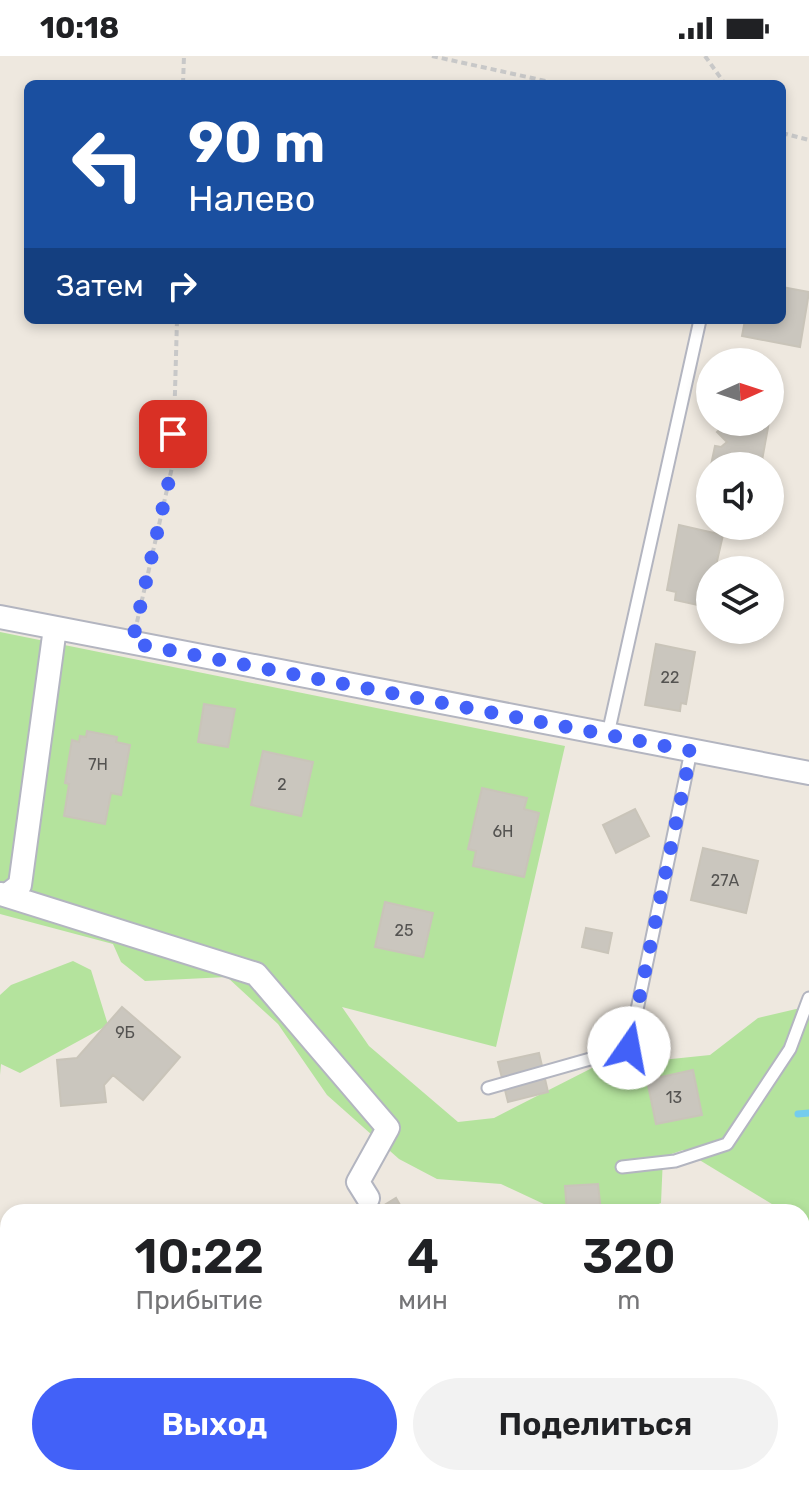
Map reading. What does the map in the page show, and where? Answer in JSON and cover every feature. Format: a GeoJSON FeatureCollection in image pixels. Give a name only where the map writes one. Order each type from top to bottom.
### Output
{"type":"FeatureCollection","features":[{"type":"Feature","properties":{"kind":"street"},"geometry":{"type":"LineString","coordinates":[[0,617],[809,773]]}},
{"type":"Feature","properties":{"kind":"street"},"geometry":{"type":"LineString","coordinates":[[0,894],[7,895],[20,885],[55,628]]}},
{"type":"Feature","properties":{"kind":"street"},"geometry":{"type":"LineString","coordinates":[[0,894],[256,974],[388,1128],[358,1182],[368,1198]]}},
{"type":"Feature","properties":{"kind":"lane"},"geometry":{"type":"LineString","coordinates":[[608,734],[699,324]]}},
{"type":"Feature","properties":{"kind":"lane"},"geometry":{"type":"LineString","coordinates":[[488,1088],[629,1048],[691,751]]}},
{"type":"Feature","properties":{"kind":"lane"},"geometry":{"type":"LineString","coordinates":[[622,1167],[675,1161],[727,1144],[790,1049],[809,998]]}},
{"type":"Feature","properties":{"kind":"path"},"geometry":{"type":"LineString","coordinates":[[183,80],[184,56]]}},
{"type":"Feature","properties":{"kind":"path"},"geometry":{"type":"LineString","coordinates":[[432,56],[541,80]]}},
{"type":"Feature","properties":{"kind":"path"},"geometry":{"type":"LineString","coordinates":[[705,56],[722,80]]}},
{"type":"Feature","properties":{"kind":"path"},"geometry":{"type":"LineString","coordinates":[[786,134],[809,140]]}},
{"type":"Feature","properties":{"kind":"path"},"geometry":{"type":"LineString","coordinates":[[132,643],[173,463],[177,324]]}},
{"type":"Feature","properties":{"kind":"green space"},"geometry":{"type":"Polygon","coordinates":[[[0,632],[565,746],[496,1047],[342,1007],[369,1046],[458,1122],[494,1118],[594,1067],[710,1055],[758,1018],[809,1006],[809,1204],[772,1204],[683,1150],[663,1157],[661,1203],[658,1204],[544,1204],[501,1184],[437,1179],[399,1159],[327,1095],[278,1024],[227,977],[145,981],[121,962],[113,944],[0,914],[0,632]]]}},
{"type":"Feature","properties":{"kind":"green space"},"geometry":{"type":"Polygon","coordinates":[[[73,961],[91,970],[108,1025],[20,1073],[1,1064],[0,1075],[0,995],[11,985],[73,961]]]}},
{"type":"Feature","properties":{"kind":"building"},"geometry":{"type":"Polygon","coordinates":[[[786,288],[809,292],[800,347],[742,336],[744,324],[786,324],[786,288]]]}},
{"type":"Feature","properties":{"kind":"building"},"geometry":{"type":"Polygon","coordinates":[[[721,436],[766,436],[764,452],[714,452],[715,446],[721,447],[727,442],[721,436]]]}},
{"type":"Feature","properties":{"kind":"building"},"geometry":{"type":"Polygon","coordinates":[[[679,525],[696,529],[696,540],[722,540],[718,556],[696,556],[696,605],[675,600],[676,592],[667,590],[679,525]]]}},
{"type":"Feature","properties":{"kind":"building"},"geometry":{"type":"Polygon","coordinates":[[[656,644],[695,652],[686,704],[681,703],[680,711],[645,705],[656,644]]]}},
{"type":"Feature","properties":{"kind":"building"},"geometry":{"type":"Polygon","coordinates":[[[204,704],[235,709],[228,747],[198,742],[204,704]]]}},
{"type":"Feature","properties":{"kind":"building"},"geometry":{"type":"Polygon","coordinates":[[[87,731],[117,737],[116,742],[130,745],[121,795],[111,793],[105,824],[64,816],[69,784],[65,783],[72,740],[79,742],[80,736],[86,737],[87,731]]]}},
{"type":"Feature","properties":{"kind":"building"},"geometry":{"type":"Polygon","coordinates":[[[263,751],[313,762],[301,816],[251,805],[263,751]]]}},
{"type":"Feature","properties":{"kind":"building"},"geometry":{"type":"Polygon","coordinates":[[[482,788],[527,798],[524,809],[539,813],[524,877],[473,866],[476,851],[468,849],[482,788]]]}},
{"type":"Feature","properties":{"kind":"building"},"geometry":{"type":"Polygon","coordinates":[[[635,809],[649,836],[616,853],[603,825],[635,809]]]}},
{"type":"Feature","properties":{"kind":"building"},"geometry":{"type":"Polygon","coordinates":[[[703,848],[758,861],[746,913],[691,900],[703,848]]]}},
{"type":"Feature","properties":{"kind":"building"},"geometry":{"type":"Polygon","coordinates":[[[385,902],[433,913],[423,957],[375,947],[385,902]]]}},
{"type":"Feature","properties":{"kind":"building"},"geometry":{"type":"Polygon","coordinates":[[[586,928],[612,933],[608,953],[582,947],[586,928]]]}},
{"type":"Feature","properties":{"kind":"building"},"geometry":{"type":"Polygon","coordinates":[[[122,1007],[180,1057],[143,1100],[113,1075],[104,1085],[106,1102],[61,1106],[57,1060],[77,1058],[122,1007]]]}},
{"type":"Feature","properties":{"kind":"building"},"geometry":{"type":"Polygon","coordinates":[[[539,1053],[548,1092],[508,1102],[498,1062],[539,1053]]]}},
{"type":"Feature","properties":{"kind":"building"},"geometry":{"type":"Polygon","coordinates":[[[693,1070],[702,1115],[656,1124],[647,1080],[693,1070]]]}},
{"type":"Feature","properties":{"kind":"building"},"geometry":{"type":"Polygon","coordinates":[[[598,1184],[600,1204],[566,1204],[565,1186],[598,1184]]]}},
{"type":"Feature","properties":{"kind":"building"},"geometry":{"type":"Polygon","coordinates":[[[376,1198],[379,1204],[365,1204],[376,1198]]]}},
{"type":"Feature","properties":{"kind":"building"},"geometry":{"type":"Polygon","coordinates":[[[396,1198],[399,1204],[386,1204],[396,1198]]]}},
{"type":"Feature","properties":{"kind":"waterway"},"geometry":{"type":"LineString","coordinates":[[798,1114],[809,1113]]}},
{"type":"Feature","properties":{"kind":"route"},"geometry":{"type":"LineString","coordinates":[[173,434],[173,463],[132,643],[691,751],[629,1048]]}}]}
